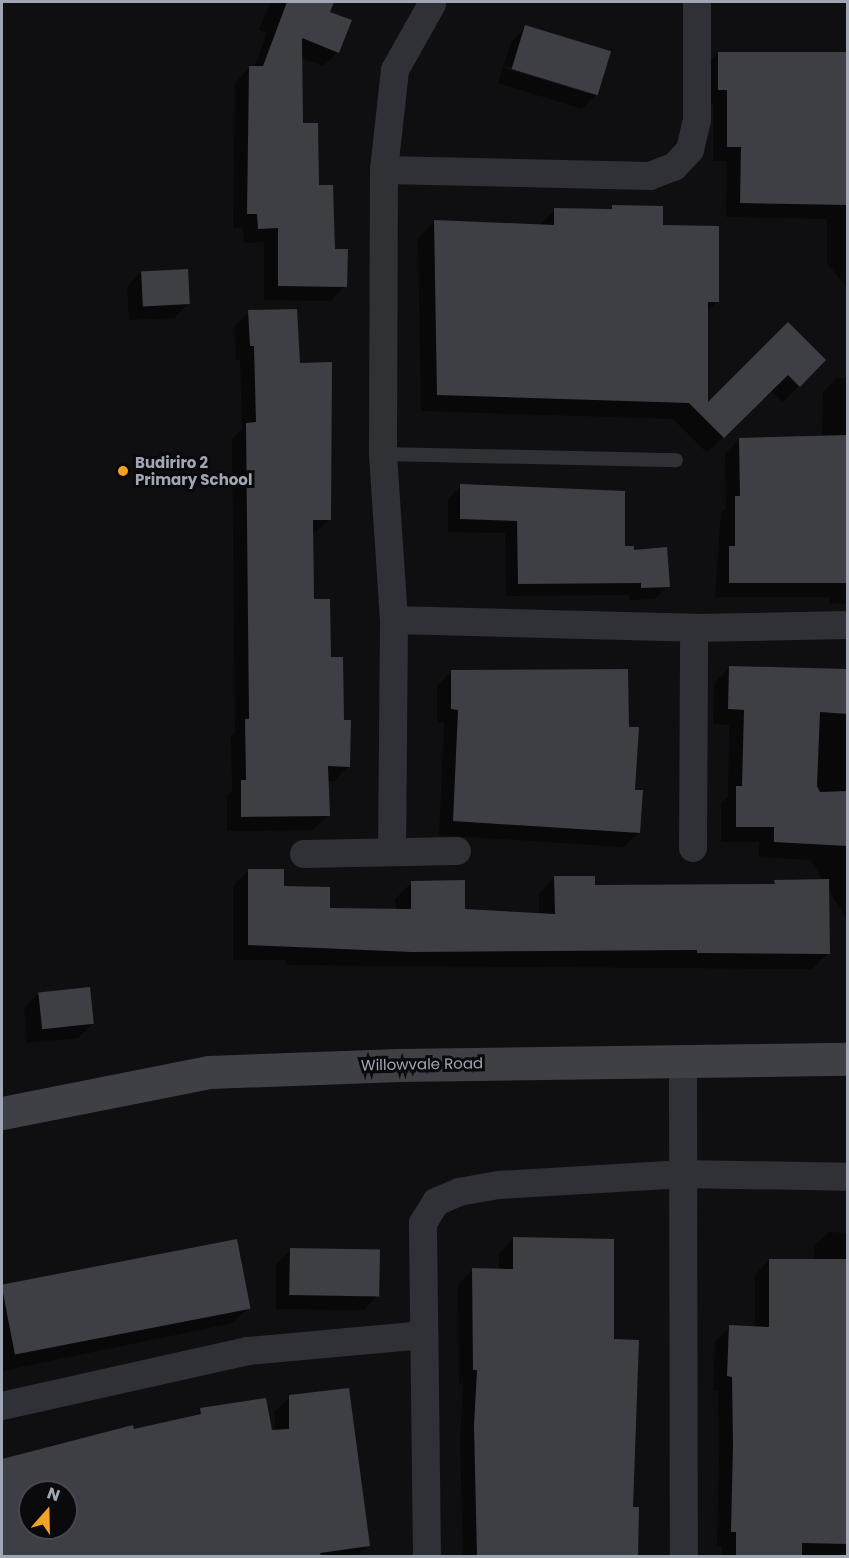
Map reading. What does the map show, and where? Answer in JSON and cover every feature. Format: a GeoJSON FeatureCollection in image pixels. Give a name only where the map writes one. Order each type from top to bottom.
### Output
{"type":"FeatureCollection","features":[{"type":"Feature","properties":{"kind":"street"},"geometry":{"type":"LineString","coordinates":[[392,852],[394,620],[383,454],[384,170],[395,70],[434,2]]}},
{"type":"Feature","properties":{"kind":"street"},"geometry":{"type":"LineString","coordinates":[[384,170],[650,176],[674,167],[690,150],[697,120],[697,2]]}},
{"type":"Feature","properties":{"kind":"street"},"geometry":{"type":"LineString","coordinates":[[394,620],[694,628],[848,625]]}},
{"type":"Feature","properties":{"kind":"street"},"geometry":{"type":"LineString","coordinates":[[693,848],[694,628]]}},
{"type":"Feature","properties":{"kind":"street"},"geometry":{"type":"LineString","coordinates":[[304,854],[457,851]]}},
{"type":"Feature","properties":{"kind":"street"},"geometry":{"type":"LineString","coordinates":[[683,1059],[684,1557]]}},
{"type":"Feature","properties":{"kind":"street","name":"Willowvale Road"},"geometry":{"type":"LineString","coordinates":[[2,1113],[209,1072],[683,1059],[848,1059]]}},
{"type":"Feature","properties":{"kind":"street"},"geometry":{"type":"LineString","coordinates":[[427,1557],[423,1223],[436,1202],[459,1192],[498,1185],[684,1174],[848,1176]]}},
{"type":"Feature","properties":{"kind":"street"},"geometry":{"type":"LineString","coordinates":[[2,1406],[248,1351],[424,1335]]}},
{"type":"Feature","properties":{"kind":"lane"},"geometry":{"type":"LineString","coordinates":[[383,454],[676,460]]}},
{"type":"Feature","properties":{"kind":"building"},"geometry":{"type":"Polygon","coordinates":[[[287,2],[334,2],[330,12],[352,20],[339,53],[302,38],[303,123],[318,123],[319,185],[333,185],[335,249],[348,249],[347,287],[278,286],[278,228],[258,229],[257,214],[247,214],[249,66],[263,66],[287,2]]]}},
{"type":"Feature","properties":{"kind":"building"},"geometry":{"type":"Polygon","coordinates":[[[525,25],[611,51],[598,95],[512,69],[525,25]]]}},
{"type":"Feature","properties":{"kind":"building"},"geometry":{"type":"Polygon","coordinates":[[[718,52],[848,52],[848,205],[740,203],[741,147],[727,147],[727,90],[718,90],[718,52]]]}},
{"type":"Feature","properties":{"kind":"building"},"geometry":{"type":"Polygon","coordinates":[[[612,205],[663,206],[663,225],[719,226],[719,302],[708,302],[708,402],[788,322],[826,360],[800,387],[788,375],[724,438],[689,403],[437,395],[434,220],[554,225],[554,208],[612,209],[612,205]]]}},
{"type":"Feature","properties":{"kind":"building"},"geometry":{"type":"Polygon","coordinates":[[[188,269],[190,304],[143,306],[141,271],[188,269]]]}},
{"type":"Feature","properties":{"kind":"building"},"geometry":{"type":"Polygon","coordinates":[[[297,309],[300,363],[332,362],[331,520],[313,520],[314,599],[330,599],[331,657],[343,657],[344,720],[351,720],[350,767],[328,766],[330,816],[241,817],[241,780],[246,780],[245,719],[249,719],[246,423],[256,422],[254,346],[250,346],[248,310],[297,309]]]}},
{"type":"Feature","properties":{"kind":"building"},"geometry":{"type":"Polygon","coordinates":[[[848,435],[848,583],[729,583],[729,546],[735,546],[735,496],[740,496],[739,438],[848,435]]]}},
{"type":"Feature","properties":{"kind":"building"},"geometry":{"type":"Polygon","coordinates":[[[460,484],[625,491],[625,546],[634,546],[634,550],[667,547],[670,587],[641,588],[641,583],[518,584],[517,521],[460,519],[460,484]]]}},
{"type":"Feature","properties":{"kind":"building"},"geometry":{"type":"Polygon","coordinates":[[[729,666],[848,669],[848,714],[820,712],[817,786],[820,792],[848,791],[848,846],[774,842],[774,827],[736,827],[736,786],[742,786],[744,710],[728,709],[729,666]]]}},
{"type":"Feature","properties":{"kind":"building"},"geometry":{"type":"Polygon","coordinates":[[[628,669],[629,727],[639,727],[635,790],[643,790],[640,833],[453,821],[458,710],[451,709],[451,670],[628,669]]]}},
{"type":"Feature","properties":{"kind":"building"},"geometry":{"type":"Polygon","coordinates":[[[248,869],[284,869],[284,886],[330,887],[330,908],[411,909],[411,881],[465,880],[465,909],[555,914],[554,876],[595,876],[595,885],[775,884],[774,880],[829,879],[830,954],[697,953],[697,950],[412,952],[248,945],[248,869]]]}},
{"type":"Feature","properties":{"kind":"building"},"geometry":{"type":"Polygon","coordinates":[[[90,987],[94,1024],[42,1029],[38,992],[90,987]]]}},
{"type":"Feature","properties":{"kind":"building"},"geometry":{"type":"Polygon","coordinates":[[[513,1237],[614,1239],[614,1339],[639,1340],[633,1507],[639,1507],[638,1557],[477,1557],[474,1425],[477,1370],[473,1370],[472,1268],[513,1269],[513,1237]]]}},
{"type":"Feature","properties":{"kind":"building"},"geometry":{"type":"Polygon","coordinates":[[[237,1239],[251,1309],[15,1354],[2,1285],[237,1239]]]}},
{"type":"Feature","properties":{"kind":"building"},"geometry":{"type":"Polygon","coordinates":[[[290,1248],[380,1250],[379,1297],[289,1295],[290,1248]]]}},
{"type":"Feature","properties":{"kind":"building"},"geometry":{"type":"Polygon","coordinates":[[[769,1259],[848,1259],[848,1544],[802,1543],[802,1557],[736,1557],[736,1532],[731,1532],[733,1444],[732,1377],[727,1376],[729,1325],[769,1327],[769,1259]]]}},
{"type":"Feature","properties":{"kind":"building"},"geometry":{"type":"Polygon","coordinates":[[[349,1388],[370,1546],[320,1553],[321,1557],[2,1557],[2,1459],[133,1425],[134,1429],[201,1414],[200,1408],[266,1398],[272,1430],[289,1429],[289,1395],[349,1388]]]}},
{"type":"Feature","properties":{"kind":"place","name":"Budiriro 2 Primary School"},"geometry":{"type":"Point","coordinates":[123,471]}}]}
